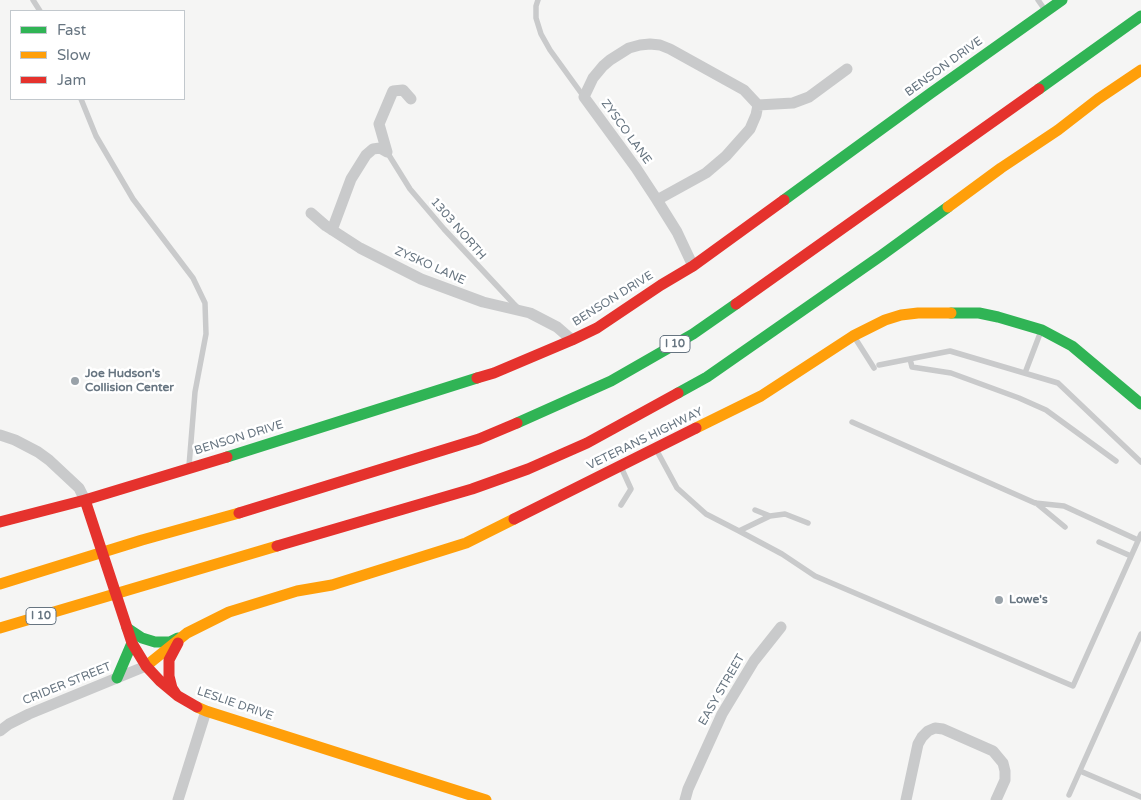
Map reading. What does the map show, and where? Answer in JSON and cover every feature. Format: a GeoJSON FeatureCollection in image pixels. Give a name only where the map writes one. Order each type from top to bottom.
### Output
{"type":"FeatureCollection","features":[{"type":"Feature","properties":{"kind":"main road","name":"BENSON DRIVE"},"geometry":{"type":"LineString","coordinates":[[0,522],[85,500],[494,373],[597,328],[693,266],[1062,0]]}},
{"type":"Feature","properties":{"kind":"main road"},"geometry":{"type":"LineString","coordinates":[[998,118],[1126,13]]}},
{"type":"Feature","properties":{"kind":"main road","name":"I 10"},"geometry":{"type":"LineString","coordinates":[[0,584],[479,439],[611,382],[693,334],[1141,16]]}},
{"type":"Feature","properties":{"kind":"main road","name":"I 10"},"geometry":{"type":"LineString","coordinates":[[0,628],[472,489],[528,469],[587,443],[707,377],[1141,70]]}},
{"type":"Feature","properties":{"kind":"main road"},"geometry":{"type":"LineString","coordinates":[[1058,130],[1141,82]]}},
{"type":"Feature","properties":{"kind":"main road","name":"VETERANS HIGHWAY"},"geometry":{"type":"LineString","coordinates":[[146,666],[187,633],[214,618],[298,590],[332,585],[466,543],[761,396],[853,336],[885,320],[901,315],[918,313],[980,313],[1042,330],[1072,346],[1141,404]]}},
{"type":"Feature","properties":{"kind":"main road","name":"LESLIE DRIVE"},"geometry":{"type":"LineString","coordinates":[[85,500],[132,643],[146,666],[178,696],[206,711],[486,800]]}},
{"type":"Feature","properties":{"kind":"main road"},"geometry":{"type":"LineString","coordinates":[[127,628],[142,638],[155,642],[170,642],[182,637]]}},
{"type":"Feature","properties":{"kind":"main road"},"geometry":{"type":"LineString","coordinates":[[178,696],[172,688],[169,676],[169,660],[182,637]]}},
{"type":"Feature","properties":{"kind":"main road"},"geometry":{"type":"LineString","coordinates":[[117,678],[132,643]]}},
{"type":"Feature","properties":{"kind":"street","name":"ZYSCO LANE"},"geometry":{"type":"LineString","coordinates":[[693,266],[677,232],[657,200],[584,97],[593,78],[610,60],[629,48],[650,44],[670,49],[744,90],[758,104]]}},
{"type":"Feature","properties":{"kind":"street"},"geometry":{"type":"LineString","coordinates":[[657,200],[706,173],[726,156],[750,129],[758,104],[793,102],[808,97],[847,69]]}},
{"type":"Feature","properties":{"kind":"street"},"geometry":{"type":"LineString","coordinates":[[386,152],[379,124],[393,91],[403,90],[411,99]]}},
{"type":"Feature","properties":{"kind":"street"},"geometry":{"type":"LineString","coordinates":[[332,230],[351,178],[366,156],[373,149],[380,148],[386,152]]}},
{"type":"Feature","properties":{"kind":"street","name":"ZYSKO LANE"},"geometry":{"type":"LineString","coordinates":[[311,213],[332,230],[360,248],[421,279],[483,302],[523,311],[545,319],[557,326],[572,340]]}},
{"type":"Feature","properties":{"kind":"street","name":"LESLIE DRIVE"},"geometry":{"type":"LineString","coordinates":[[0,435],[15,440],[49,460],[79,488],[85,500]]}},
{"type":"Feature","properties":{"kind":"street","name":"EASY STREET"},"geometry":{"type":"LineString","coordinates":[[685,800],[688,789],[724,710],[754,661],[781,627]]}},
{"type":"Feature","properties":{"kind":"street","name":"CRIDER STREET"},"geometry":{"type":"LineString","coordinates":[[0,730],[29,714],[146,666]]}},
{"type":"Feature","properties":{"kind":"street"},"geometry":{"type":"LineString","coordinates":[[178,800],[206,711]]}},
{"type":"Feature","properties":{"kind":"street"},"geometry":{"type":"LineString","coordinates":[[906,800],[918,744],[928,731],[935,728],[943,728],[993,751],[1003,763],[1005,771],[1005,780],[996,800]]}},
{"type":"Feature","properties":{"kind":"lane"},"geometry":{"type":"LineString","coordinates":[[538,0],[536,18],[541,34],[550,50],[584,97]]}},
{"type":"Feature","properties":{"kind":"lane"},"geometry":{"type":"LineString","coordinates":[[1038,0],[1046,12]]}},
{"type":"Feature","properties":{"kind":"lane"},"geometry":{"type":"LineString","coordinates":[[81,100],[96,136],[133,199],[192,278],[205,303],[206,334],[195,392],[189,468]]}},
{"type":"Feature","properties":{"kind":"lane","name":"1303 NORTH"},"geometry":{"type":"LineString","coordinates":[[386,152],[410,189],[444,230],[512,303],[523,311]]}},
{"type":"Feature","properties":{"kind":"lane"},"geometry":{"type":"LineString","coordinates":[[1025,374],[1042,330]]}},
{"type":"Feature","properties":{"kind":"lane"},"geometry":{"type":"LineString","coordinates":[[853,336],[876,366],[950,351],[1058,383],[1141,462]]}},
{"type":"Feature","properties":{"kind":"lane"},"geometry":{"type":"LineString","coordinates":[[910,359],[912,367],[952,373],[1046,410],[1116,461]]}},
{"type":"Feature","properties":{"kind":"lane"},"geometry":{"type":"LineString","coordinates":[[852,422],[1035,503],[1066,526]]}},
{"type":"Feature","properties":{"kind":"lane"},"geometry":{"type":"LineString","coordinates":[[656,449],[677,488],[706,514],[782,554],[816,576],[1073,686],[1140,537],[1064,506],[1035,503]]}},
{"type":"Feature","properties":{"kind":"lane"},"geometry":{"type":"LineString","coordinates":[[620,467],[631,489],[621,505]]}},
{"type":"Feature","properties":{"kind":"lane"},"geometry":{"type":"LineString","coordinates":[[755,510],[770,516]]}},
{"type":"Feature","properties":{"kind":"lane"},"geometry":{"type":"LineString","coordinates":[[738,531],[770,516],[785,514],[808,524]]}},
{"type":"Feature","properties":{"kind":"lane"},"geometry":{"type":"LineString","coordinates":[[1099,542],[1131,556]]}},
{"type":"Feature","properties":{"kind":"lane"},"geometry":{"type":"LineString","coordinates":[[1069,796],[1141,634]]}},
{"type":"Feature","properties":{"kind":"lane"},"geometry":{"type":"LineString","coordinates":[[1080,771],[1141,797]]}},
{"type":"Feature","properties":{"kind":"traffic: fast"},"geometry":{"type":"LineString","coordinates":[[784,200],[1062,0]]}},
{"type":"Feature","properties":{"kind":"traffic: fast"},"geometry":{"type":"LineString","coordinates":[[1039,89],[1141,16]]}},
{"type":"Feature","properties":{"kind":"traffic: fast"},"geometry":{"type":"LineString","coordinates":[[678,393],[707,377],[948,207]]}},
{"type":"Feature","properties":{"kind":"traffic: fast"},"geometry":{"type":"LineString","coordinates":[[517,423],[611,381],[693,334],[736,304]]}},
{"type":"Feature","properties":{"kind":"traffic: fast"},"geometry":{"type":"LineString","coordinates":[[951,313],[979,313],[1042,330],[1072,346],[1141,404]]}},
{"type":"Feature","properties":{"kind":"traffic: fast"},"geometry":{"type":"LineString","coordinates":[[227,457],[477,378]]}},
{"type":"Feature","properties":{"kind":"traffic: fast"},"geometry":{"type":"LineString","coordinates":[[127,628],[142,638],[155,642],[170,642],[178,638]]}},
{"type":"Feature","properties":{"kind":"traffic: fast"},"geometry":{"type":"LineString","coordinates":[[117,678],[132,643]]}},
{"type":"Feature","properties":{"kind":"traffic: slow"},"geometry":{"type":"LineString","coordinates":[[948,207],[1141,70]]}},
{"type":"Feature","properties":{"kind":"traffic: slow"},"geometry":{"type":"LineString","coordinates":[[696,428],[761,396],[853,336],[885,320],[901,315],[918,313],[951,313]]}},
{"type":"Feature","properties":{"kind":"traffic: slow"},"geometry":{"type":"LineString","coordinates":[[0,584],[142,540],[239,513]]}},
{"type":"Feature","properties":{"kind":"traffic: slow"},"geometry":{"type":"LineString","coordinates":[[146,666],[187,633],[229,612],[297,591],[332,585],[466,543],[514,519]]}},
{"type":"Feature","properties":{"kind":"traffic: slow"},"geometry":{"type":"LineString","coordinates":[[0,628],[277,546]]}},
{"type":"Feature","properties":{"kind":"traffic: slow"},"geometry":{"type":"LineString","coordinates":[[197,707],[486,800]]}},
{"type":"Feature","properties":{"kind":"traffic: jam"},"geometry":{"type":"LineString","coordinates":[[736,304],[1039,89]]}},
{"type":"Feature","properties":{"kind":"traffic: jam"},"geometry":{"type":"LineString","coordinates":[[477,378],[494,373],[597,328],[693,266],[784,200]]}},
{"type":"Feature","properties":{"kind":"traffic: jam"},"geometry":{"type":"LineString","coordinates":[[277,546],[472,489],[528,469],[587,443],[678,393]]}},
{"type":"Feature","properties":{"kind":"traffic: jam"},"geometry":{"type":"LineString","coordinates":[[239,513],[479,439],[517,423]]}},
{"type":"Feature","properties":{"kind":"traffic: jam"},"geometry":{"type":"LineString","coordinates":[[514,519],[696,428]]}},
{"type":"Feature","properties":{"kind":"traffic: jam"},"geometry":{"type":"LineString","coordinates":[[0,522],[85,500],[227,457]]}},
{"type":"Feature","properties":{"kind":"traffic: jam"},"geometry":{"type":"LineString","coordinates":[[85,500],[132,643],[146,666],[160,681],[178,696],[197,707]]}},
{"type":"Feature","properties":{"kind":"traffic: jam"},"geometry":{"type":"LineString","coordinates":[[176,694],[172,688],[169,676],[169,660],[178,643]]}},
{"type":"Feature","properties":{"kind":"place","name":"Joe Hudson's Collision Center"},"geometry":{"type":"Point","coordinates":[75,381]}},
{"type":"Feature","properties":{"kind":"place","name":"Lowe's"},"geometry":{"type":"Point","coordinates":[999,600]}}]}
